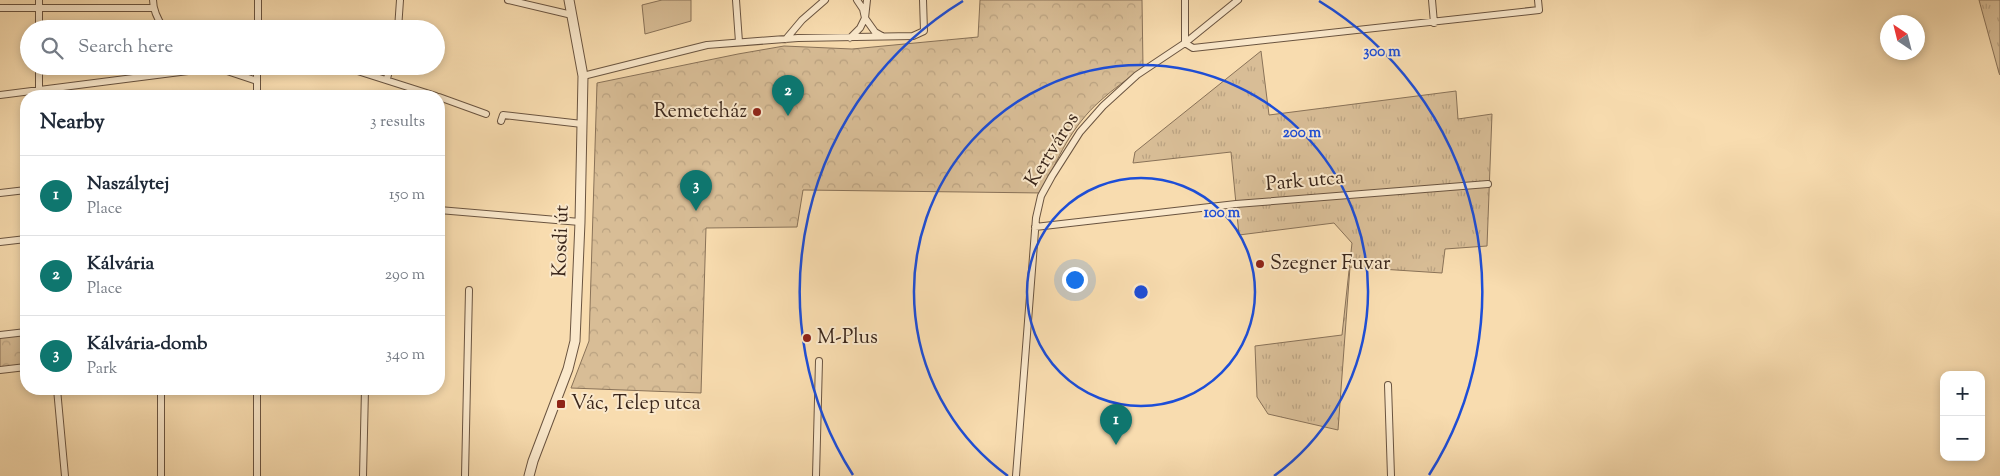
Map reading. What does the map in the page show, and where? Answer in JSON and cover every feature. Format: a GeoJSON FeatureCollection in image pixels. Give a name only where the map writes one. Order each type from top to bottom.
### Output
{"type":"FeatureCollection","features":[{"type":"Feature","properties":{"kind":"street"},"geometry":{"type":"LineString","coordinates":[[39,0],[39,20]]}},
{"type":"Feature","properties":{"kind":"street"},"geometry":{"type":"LineString","coordinates":[[153,0],[153,8],[158,20]]}},
{"type":"Feature","properties":{"kind":"street"},"geometry":{"type":"LineString","coordinates":[[258,0],[258,20]]}},
{"type":"Feature","properties":{"kind":"street"},"geometry":{"type":"LineString","coordinates":[[399,20],[400,0]]}},
{"type":"Feature","properties":{"kind":"street"},"geometry":{"type":"LineString","coordinates":[[508,0],[572,15]]}},
{"type":"Feature","properties":{"kind":"street","name":"Kosdi út"},"geometry":{"type":"LineString","coordinates":[[529,476],[568,369],[575,340],[583,76],[569,0]]}},
{"type":"Feature","properties":{"kind":"street"},"geometry":{"type":"LineString","coordinates":[[736,0],[739,42]]}},
{"type":"Feature","properties":{"kind":"street"},"geometry":{"type":"LineString","coordinates":[[786,39],[802,20],[825,0]]}},
{"type":"Feature","properties":{"kind":"street"},"geometry":{"type":"LineString","coordinates":[[857,0],[865,18],[875,32],[883,37]]}},
{"type":"Feature","properties":{"kind":"street"},"geometry":{"type":"LineString","coordinates":[[850,38],[860,28],[865,18],[867,0]]}},
{"type":"Feature","properties":{"kind":"street"},"geometry":{"type":"LineString","coordinates":[[583,76],[693,48],[739,42],[913,36],[924,32],[923,0]]}},
{"type":"Feature","properties":{"kind":"street"},"geometry":{"type":"LineString","coordinates":[[1185,0],[1185,43],[1193,48],[1539,10],[1538,0]]}},
{"type":"Feature","properties":{"kind":"street","name":"Kertváros"},"geometry":{"type":"LineString","coordinates":[[1016,476],[1035,227],[1041,196],[1080,132],[1103,106],[1126,84],[1185,43],[1238,0]]}},
{"type":"Feature","properties":{"kind":"street"},"geometry":{"type":"LineString","coordinates":[[1432,0],[1434,23]]}},
{"type":"Feature","properties":{"kind":"street"},"geometry":{"type":"LineString","coordinates":[[0,8],[153,8]]}},
{"type":"Feature","properties":{"kind":"street"},"geometry":{"type":"LineString","coordinates":[[39,75],[39,89]]}},
{"type":"Feature","properties":{"kind":"street"},"geometry":{"type":"LineString","coordinates":[[32,90],[155,75]]}},
{"type":"Feature","properties":{"kind":"street"},"geometry":{"type":"LineString","coordinates":[[239,75],[257,81]]}},
{"type":"Feature","properties":{"kind":"street"},"geometry":{"type":"LineString","coordinates":[[257,75],[257,90]]}},
{"type":"Feature","properties":{"kind":"street"},"geometry":{"type":"LineString","coordinates":[[373,75],[418,90]]}},
{"type":"Feature","properties":{"kind":"street"},"geometry":{"type":"LineString","coordinates":[[387,79],[388,75]]}},
{"type":"Feature","properties":{"kind":"street"},"geometry":{"type":"LineString","coordinates":[[0,95],[20,92]]}},
{"type":"Feature","properties":{"kind":"street"},"geometry":{"type":"LineString","coordinates":[[445,100],[486,114]]}},
{"type":"Feature","properties":{"kind":"street"},"geometry":{"type":"LineString","coordinates":[[501,121],[503,115],[582,124]]}},
{"type":"Feature","properties":{"kind":"street","name":"Park utca"},"geometry":{"type":"LineString","coordinates":[[1035,227],[1236,204],[1488,184]]}},
{"type":"Feature","properties":{"kind":"street"},"geometry":{"type":"LineString","coordinates":[[0,193],[20,191]]}},
{"type":"Feature","properties":{"kind":"street"},"geometry":{"type":"LineString","coordinates":[[445,211],[580,222]]}},
{"type":"Feature","properties":{"kind":"street"},"geometry":{"type":"LineString","coordinates":[[0,242],[20,240]]}},
{"type":"Feature","properties":{"kind":"street"},"geometry":{"type":"LineString","coordinates":[[465,476],[469,290]]}},
{"type":"Feature","properties":{"kind":"street"},"geometry":{"type":"LineString","coordinates":[[0,335],[20,333]]}},
{"type":"Feature","properties":{"kind":"street"},"geometry":{"type":"LineString","coordinates":[[816,476],[819,361]]}},
{"type":"Feature","properties":{"kind":"street"},"geometry":{"type":"LineString","coordinates":[[0,370],[20,368]]}},
{"type":"Feature","properties":{"kind":"street"},"geometry":{"type":"LineString","coordinates":[[1388,385],[1391,476]]}},
{"type":"Feature","properties":{"kind":"street"},"geometry":{"type":"LineString","coordinates":[[58,395],[65,476]]}},
{"type":"Feature","properties":{"kind":"street"},"geometry":{"type":"LineString","coordinates":[[161,395],[161,476]]}},
{"type":"Feature","properties":{"kind":"street"},"geometry":{"type":"LineString","coordinates":[[257,395],[257,476]]}},
{"type":"Feature","properties":{"kind":"street"},"geometry":{"type":"LineString","coordinates":[[363,476],[365,395]]}},
{"type":"Feature","properties":{"kind":"green space"},"geometry":{"type":"Polygon","coordinates":[[[662,0],[691,0],[691,21],[645,34],[642,5],[662,0]]]}},
{"type":"Feature","properties":{"kind":"green space"},"geometry":{"type":"Polygon","coordinates":[[[980,0],[1142,0],[1143,67],[1105,97],[1081,121],[1059,156],[1043,193],[803,190],[797,227],[706,228],[701,393],[571,388],[589,341],[597,83],[784,46],[852,49],[978,37],[980,0]]]}},
{"type":"Feature","properties":{"kind":"green space"},"geometry":{"type":"Polygon","coordinates":[[[1979,0],[2000,0],[2000,75],[1999,73],[1979,0]]]}},
{"type":"Feature","properties":{"kind":"green space"},"geometry":{"type":"Polygon","coordinates":[[[1261,51],[1269,115],[1456,91],[1458,119],[1492,114],[1487,246],[1445,249],[1442,273],[1350,267],[1338,430],[1268,414],[1257,397],[1255,346],[1342,335],[1352,243],[1334,223],[1239,235],[1231,152],[1133,163],[1135,152],[1261,51]]]}},
{"type":"Feature","properties":{"kind":"green space"},"geometry":{"type":"Polygon","coordinates":[[[20,333],[20,368],[0,370],[0,335],[20,333]]]}},
{"type":"Feature","properties":{"kind":"place","name":"Remeteház"},"geometry":{"type":"Point","coordinates":[757,112]}},
{"type":"Feature","properties":{"kind":"place","name":"Kálvária"},"geometry":{"type":"Point","coordinates":[788,116]}},
{"type":"Feature","properties":{"kind":"place","name":"Kálvária-domb"},"geometry":{"type":"Point","coordinates":[696,211]}},
{"type":"Feature","properties":{"kind":"place","name":"Szegner Fuvar"},"geometry":{"type":"Point","coordinates":[1260,264]}},
{"type":"Feature","properties":{"kind":"place","name":"M-Plus"},"geometry":{"type":"Point","coordinates":[807,338]}},
{"type":"Feature","properties":{"kind":"place","name":"Vác, Telep utca"},"geometry":{"type":"Point","coordinates":[561,404]}},
{"type":"Feature","properties":{"kind":"place","name":"Naszálytej"},"geometry":{"type":"Point","coordinates":[1116,445]}}]}
